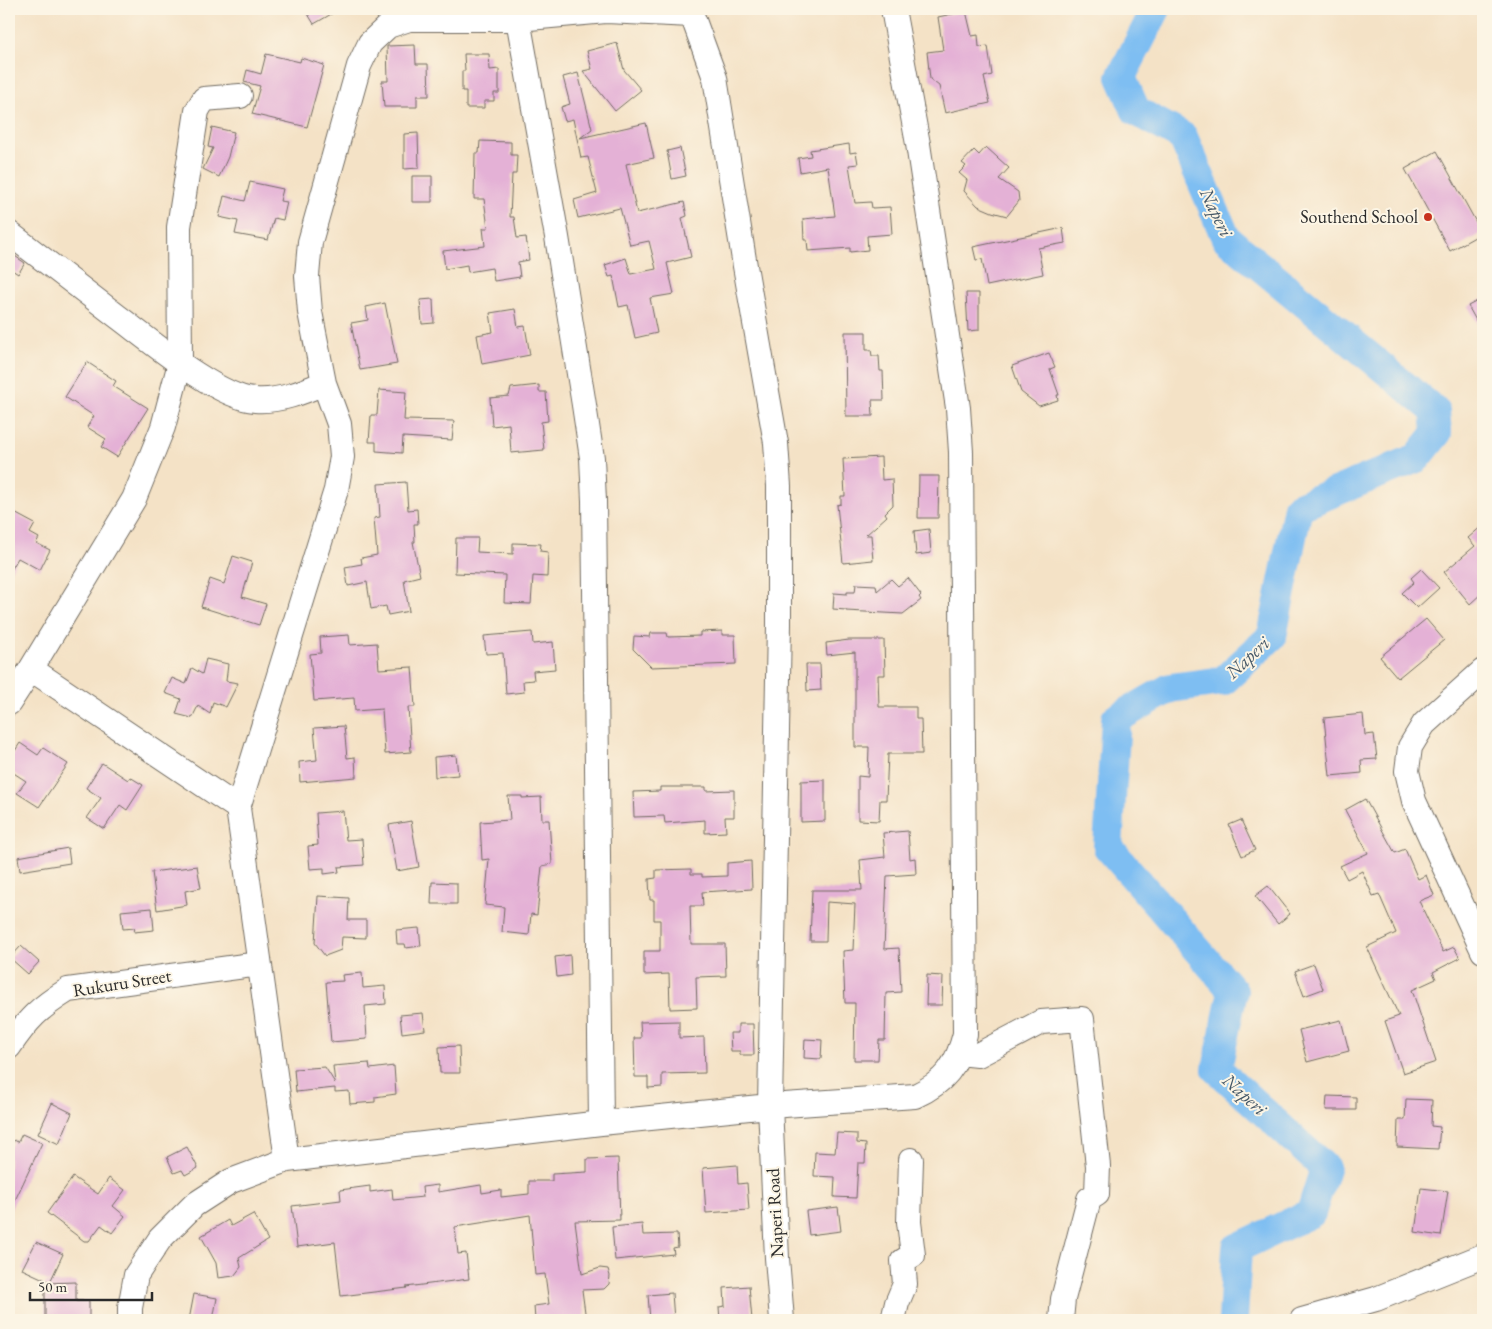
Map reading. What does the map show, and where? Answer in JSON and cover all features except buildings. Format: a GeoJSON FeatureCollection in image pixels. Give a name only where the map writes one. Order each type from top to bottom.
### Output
{"type":"FeatureCollection","features":[{"type":"Feature","properties":{"kind":"street"},"geometry":{"type":"LineString","coordinates":[[130,1320],[130,1308],[136,1275],[160,1239],[194,1205],[231,1181],[287,1160],[601,1123],[770,1106],[915,1096],[931,1088],[947,1074],[960,1053],[965,1034],[961,452],[958,408],[918,144],[894,9]]}},
{"type":"Feature","properties":{"kind":"street"},"geometry":{"type":"LineString","coordinates":[[287,1160],[238,808],[336,490],[342,457],[338,424],[324,383],[310,312],[307,276],[310,242],[359,66],[370,42],[388,26],[409,19],[518,19],[606,11],[691,12]]}},
{"type":"Feature","properties":{"kind":"street","name":"Naperi Road"},"geometry":{"type":"LineString","coordinates":[[691,12],[715,78],[776,443],[779,486],[770,1106],[777,1258],[782,1320]]}},
{"type":"Feature","properties":{"kind":"street"},"geometry":{"type":"LineString","coordinates":[[518,19],[557,237],[592,458],[601,1123]]}},
{"type":"Feature","properties":{"kind":"street"},"geometry":{"type":"LineString","coordinates":[[238,808],[17,684],[134,499],[163,427],[180,363],[179,228],[197,111],[204,99],[240,96]]}},
{"type":"Feature","properties":{"kind":"street"},"geometry":{"type":"LineString","coordinates":[[9,233],[180,363],[229,393],[254,400],[277,399],[304,392],[324,383]]}},
{"type":"Feature","properties":{"kind":"street"},"geometry":{"type":"LineString","coordinates":[[1483,671],[1424,724],[1410,747],[1407,771],[1414,801],[1483,951]]}},
{"type":"Feature","properties":{"kind":"street","name":"Rukuru Street"},"geometry":{"type":"LineString","coordinates":[[9,1047],[24,1024],[31,1017],[45,1004],[68,990],[259,964]]}},
{"type":"Feature","properties":{"kind":"street"},"geometry":{"type":"LineString","coordinates":[[960,1053],[978,1055],[1041,1022],[1082,1019],[1098,1166],[1097,1194],[1089,1199],[1063,1299],[1062,1320]]}},
{"type":"Feature","properties":{"kind":"street"},"geometry":{"type":"LineString","coordinates":[[893,1320],[897,1303],[905,1284],[903,1261],[912,1255],[909,1222],[911,1160]]}},
{"type":"Feature","properties":{"kind":"street"},"geometry":{"type":"LineString","coordinates":[[1302,1320],[1376,1299],[1483,1256]]}},
{"type":"Feature","properties":{"kind":"waterway","name":"Naperi"},"geometry":{"type":"LineString","coordinates":[[1156,9],[1121,77],[1136,111],[1183,137],[1226,238],[1435,411],[1437,433],[1417,458],[1298,507],[1272,636],[1223,681],[1170,688],[1116,719],[1108,847],[1233,991],[1217,1069],[1325,1168],[1311,1213],[1237,1248],[1233,1320]]}},
{"type":"Feature","properties":{"kind":"place","name":"Southend School"},"geometry":{"type":"Point","coordinates":[1428,217]}}]}
